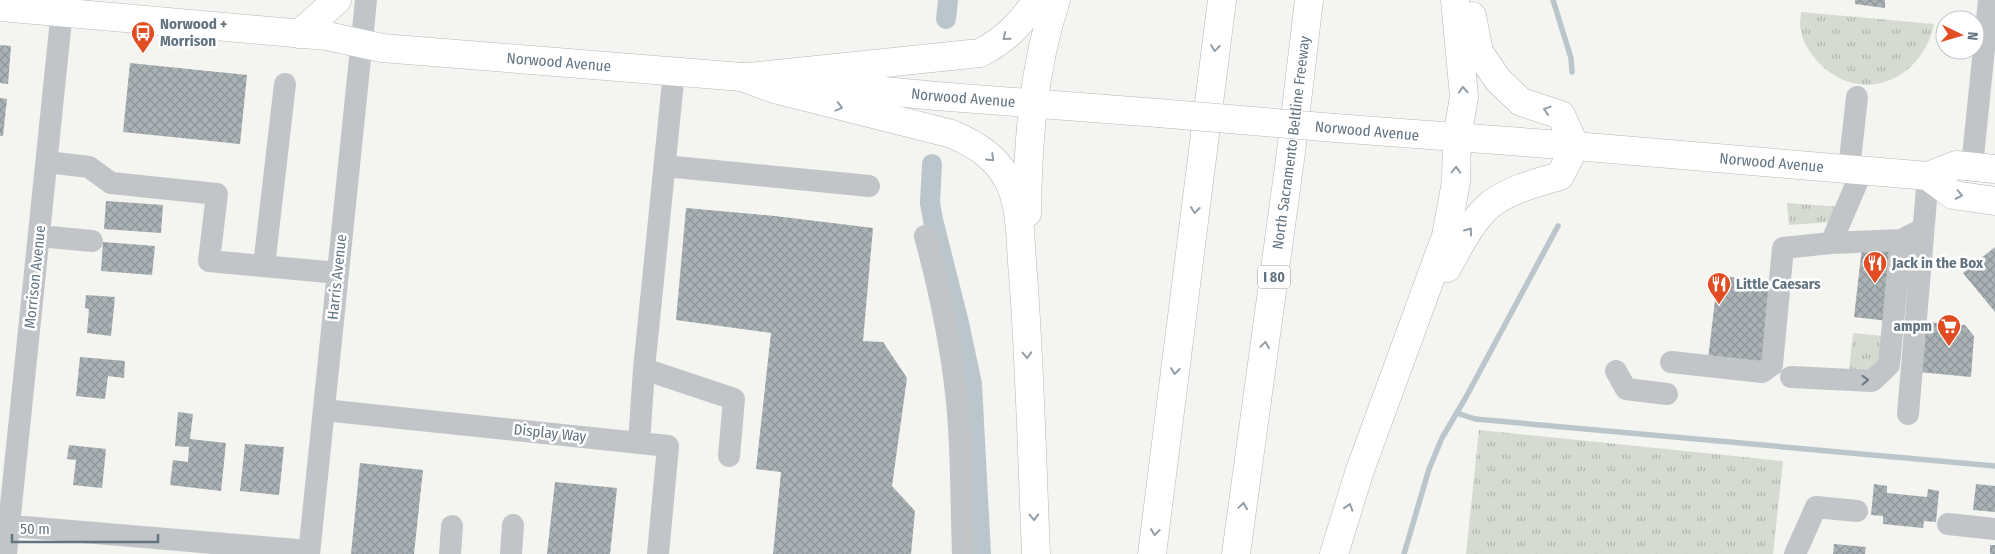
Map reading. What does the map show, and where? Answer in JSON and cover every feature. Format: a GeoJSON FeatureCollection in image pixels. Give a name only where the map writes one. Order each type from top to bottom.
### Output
{"type":"FeatureCollection","features":[{"type":"Feature","properties":{"kind":"main road"},"geometry":{"type":"LineString","coordinates":[[299,34],[337,0]]}},
{"type":"Feature","properties":{"kind":"main road"},"geometry":{"type":"LineString","coordinates":[[742,78],[980,53],[997,44],[1011,33],[1037,0]]}},
{"type":"Feature","properties":{"kind":"main road"},"geometry":{"type":"LineString","coordinates":[[1025,306],[1027,180],[1033,104],[1039,58],[1056,0]]}},
{"type":"Feature","properties":{"kind":"main road"},"geometry":{"type":"LineString","coordinates":[[1152,554],[1222,0]]}},
{"type":"Feature","properties":{"kind":"main road","name":"North Sacramento Beltline Freeway"},"geometry":{"type":"LineString","coordinates":[[1236,554],[1292,152],[1309,0]]}},
{"type":"Feature","properties":{"kind":"main road"},"geometry":{"type":"LineString","coordinates":[[1334,554],[1360,470],[1446,236],[1456,182],[1458,138],[1464,97],[1455,0]]}},
{"type":"Feature","properties":{"kind":"main road"},"geometry":{"type":"LineString","coordinates":[[1403,350],[1469,230],[1491,205],[1520,188],[1560,176],[1575,146],[1561,115],[1521,102],[1498,80],[1479,52],[1469,0]]}},
{"type":"Feature","properties":{"kind":"main road","name":"Norwood Avenue"},"geometry":{"type":"LineString","coordinates":[[0,7],[63,6],[327,36],[382,48],[1033,104],[1575,146],[1928,176],[1956,165],[1983,167]]}},
{"type":"Feature","properties":{"kind":"main road"},"geometry":{"type":"LineString","coordinates":[[742,78],[774,89],[952,134],[974,144],[989,154],[1002,169],[1011,186],[1016,205],[1025,306],[1036,554]]}},
{"type":"Feature","properties":{"kind":"main road"},"geometry":{"type":"LineString","coordinates":[[1928,176],[1953,195],[1995,201]]}},
{"type":"Feature","properties":{"kind":"street","name":"Harris Avenue"},"geometry":{"type":"LineString","coordinates":[[309,552],[366,0]]}},
{"type":"Feature","properties":{"kind":"street"},"geometry":{"type":"LineString","coordinates":[[1983,167],[1989,0]]}},
{"type":"Feature","properties":{"kind":"street","name":"Morrison Avenue"},"geometry":{"type":"LineString","coordinates":[[6,554],[4,525],[39,236],[63,6]]}},
{"type":"Feature","properties":{"kind":"street"},"geometry":{"type":"LineString","coordinates":[[639,443],[644,369],[674,72]]}},
{"type":"Feature","properties":{"kind":"street"},"geometry":{"type":"LineString","coordinates":[[264,266],[285,84]]}},
{"type":"Feature","properties":{"kind":"street"},"geometry":{"type":"LineString","coordinates":[[1831,243],[1856,170],[1857,97]]}},
{"type":"Feature","properties":{"kind":"street"},"geometry":{"type":"LineString","coordinates":[[47,162],[89,167],[111,183],[217,194],[209,261],[338,273]]}},
{"type":"Feature","properties":{"kind":"street"},"geometry":{"type":"LineString","coordinates":[[665,166],[869,186]]}},
{"type":"Feature","properties":{"kind":"street"},"geometry":{"type":"LineString","coordinates":[[1908,414],[1928,176]]}},
{"type":"Feature","properties":{"kind":"street"},"geometry":{"type":"LineString","coordinates":[[1671,362],[1762,372],[1772,365],[1783,248],[1831,243],[1901,240],[1923,229]]}},
{"type":"Feature","properties":{"kind":"street"},"geometry":{"type":"LineString","coordinates":[[39,236],[92,241]]}},
{"type":"Feature","properties":{"kind":"street"},"geometry":{"type":"LineString","coordinates":[[925,236],[943,305],[953,369],[959,437],[963,554]]}},
{"type":"Feature","properties":{"kind":"street"},"geometry":{"type":"LineString","coordinates":[[1790,376],[1872,381],[1889,365],[1901,240]]}},
{"type":"Feature","properties":{"kind":"street"},"geometry":{"type":"LineString","coordinates":[[644,369],[734,399],[729,456]]}},
{"type":"Feature","properties":{"kind":"street"},"geometry":{"type":"LineString","coordinates":[[1616,371],[1626,389],[1667,394]]}},
{"type":"Feature","properties":{"kind":"street","name":"Display Way"},"geometry":{"type":"LineString","coordinates":[[324,410],[668,446],[658,554]]}},
{"type":"Feature","properties":{"kind":"street"},"geometry":{"type":"LineString","coordinates":[[1795,554],[1816,507],[1857,511]]}},
{"type":"Feature","properties":{"kind":"street"},"geometry":{"type":"LineString","coordinates":[[1948,524],[1995,529]]}},
{"type":"Feature","properties":{"kind":"street"},"geometry":{"type":"LineString","coordinates":[[4,525],[155,546],[309,552]]}},
{"type":"Feature","properties":{"kind":"street"},"geometry":{"type":"LineString","coordinates":[[511,554],[514,525]]}},
{"type":"Feature","properties":{"kind":"street"},"geometry":{"type":"LineString","coordinates":[[450,554],[452,526]]}},
{"type":"Feature","properties":{"kind":"green space"},"geometry":{"type":"Polygon","coordinates":[[[1801,12],[1934,24],[1928,43],[1917,59],[1904,72],[1889,81],[1871,84],[1854,83],[1836,76],[1813,56],[1805,44],[1802,35],[1800,26],[1801,12]]]}},
{"type":"Feature","properties":{"kind":"green space"},"geometry":{"type":"Polygon","coordinates":[[[1787,203],[1841,207],[1832,222],[1789,225],[1787,203]]]}},
{"type":"Feature","properties":{"kind":"green space"},"geometry":{"type":"Polygon","coordinates":[[[1853,333],[1884,336],[1878,370],[1849,371],[1853,333]]]}},
{"type":"Feature","properties":{"kind":"green space"},"geometry":{"type":"Polygon","coordinates":[[[1479,430],[1783,461],[1773,554],[1466,554],[1479,430]]]}},
{"type":"Feature","properties":{"kind":"building"},"geometry":{"type":"Polygon","coordinates":[[[1855,0],[1885,0],[1885,8],[1855,4],[1855,0]]]}},
{"type":"Feature","properties":{"kind":"building"},"geometry":{"type":"Polygon","coordinates":[[[0,45],[11,46],[8,84],[0,83],[0,45]]]}},
{"type":"Feature","properties":{"kind":"building"},"geometry":{"type":"Polygon","coordinates":[[[130,63],[247,75],[240,144],[123,132],[130,63]]]}},
{"type":"Feature","properties":{"kind":"building"},"geometry":{"type":"Polygon","coordinates":[[[0,98],[7,99],[3,136],[0,136],[0,98]]]}},
{"type":"Feature","properties":{"kind":"building"},"geometry":{"type":"Polygon","coordinates":[[[106,201],[163,205],[161,233],[104,229],[106,201]]]}},
{"type":"Feature","properties":{"kind":"building"},"geometry":{"type":"Polygon","coordinates":[[[686,208],[775,216],[873,228],[863,341],[883,342],[907,378],[892,486],[915,511],[911,554],[773,554],[781,472],[756,469],[771,333],[676,320],[686,208]]]}},
{"type":"Feature","properties":{"kind":"building"},"geometry":{"type":"Polygon","coordinates":[[[103,242],[155,246],[152,275],[101,271],[103,242]]]}},
{"type":"Feature","properties":{"kind":"building","name":"Jack in the Box"},"geometry":{"type":"Polygon","coordinates":[[[1862,247],[1896,251],[1888,321],[1854,317],[1862,247]]]}},
{"type":"Feature","properties":{"kind":"building"},"geometry":{"type":"Polygon","coordinates":[[[1995,247],[1995,312],[1963,273],[1995,247]]]}},
{"type":"Feature","properties":{"kind":"building"},"geometry":{"type":"Polygon","coordinates":[[[1718,275],[1772,283],[1762,365],[1708,359],[1718,275]]]}},
{"type":"Feature","properties":{"kind":"building"},"geometry":{"type":"Polygon","coordinates":[[[86,295],[115,297],[111,336],[87,333],[89,309],[85,308],[86,295]]]}},
{"type":"Feature","properties":{"kind":"building"},"geometry":{"type":"Polygon","coordinates":[[[1925,322],[1965,325],[1974,336],[1971,377],[1919,372],[1925,322]]]}},
{"type":"Feature","properties":{"kind":"building"},"geometry":{"type":"Polygon","coordinates":[[[80,357],[125,361],[124,378],[108,376],[105,399],[76,396],[80,357]]]}},
{"type":"Feature","properties":{"kind":"building"},"geometry":{"type":"Polygon","coordinates":[[[178,412],[193,414],[190,439],[226,443],[221,491],[170,485],[173,460],[188,462],[189,447],[175,446],[178,412]]]}},
{"type":"Feature","properties":{"kind":"building"},"geometry":{"type":"Polygon","coordinates":[[[245,444],[284,447],[279,495],[240,491],[245,444]]]}},
{"type":"Feature","properties":{"kind":"building"},"geometry":{"type":"Polygon","coordinates":[[[69,445],[106,449],[102,488],[73,485],[76,460],[67,459],[69,445]]]}},
{"type":"Feature","properties":{"kind":"building"},"geometry":{"type":"Polygon","coordinates":[[[360,463],[423,470],[414,554],[351,554],[360,463]]]}},
{"type":"Feature","properties":{"kind":"building"},"geometry":{"type":"Polygon","coordinates":[[[555,482],[617,488],[610,554],[547,554],[555,482]]]}},
{"type":"Feature","properties":{"kind":"building"},"geometry":{"type":"Polygon","coordinates":[[[1874,484],[1887,486],[1887,493],[1927,497],[1928,489],[1939,491],[1936,522],[1924,521],[1923,528],[1883,524],[1883,516],[1871,515],[1874,484]]]}},
{"type":"Feature","properties":{"kind":"building"},"geometry":{"type":"Polygon","coordinates":[[[1976,484],[1995,486],[1995,512],[1973,510],[1976,484]]]}},
{"type":"Feature","properties":{"kind":"building"},"geometry":{"type":"Polygon","coordinates":[[[1834,544],[1866,547],[1865,554],[1833,554],[1834,544]]]}},
{"type":"Feature","properties":{"kind":"building"},"geometry":{"type":"Polygon","coordinates":[[[1990,545],[1995,545],[1995,554],[1990,554],[1990,545]]]}},
{"type":"Feature","properties":{"kind":"waterway"},"geometry":{"type":"LineString","coordinates":[[946,19],[948,0]]}},
{"type":"Feature","properties":{"kind":"waterway"},"geometry":{"type":"LineString","coordinates":[[1553,0],[1571,58],[1572,72]]}},
{"type":"Feature","properties":{"kind":"waterway"},"geometry":{"type":"LineString","coordinates":[[932,164],[930,203],[933,220],[972,384],[981,554]]}},
{"type":"Feature","properties":{"kind":"waterway"},"geometry":{"type":"LineString","coordinates":[[1404,554],[1429,469],[1442,438],[1558,226]]}},
{"type":"Feature","properties":{"kind":"waterway"},"geometry":{"type":"LineString","coordinates":[[1457,413],[1475,419],[1995,466]]}},
{"type":"Feature","properties":{"kind":"place","name":"Norwood + Morrison"},"geometry":{"type":"Point","coordinates":[143,54]}},
{"type":"Feature","properties":{"kind":"place","name":"Jack in the Box"},"geometry":{"type":"Point","coordinates":[1875,284]}},
{"type":"Feature","properties":{"kind":"place","name":"Little Caesars"},"geometry":{"type":"Point","coordinates":[1719,305]}},
{"type":"Feature","properties":{"kind":"place","name":"ampm"},"geometry":{"type":"Point","coordinates":[1949,347]}}]}
